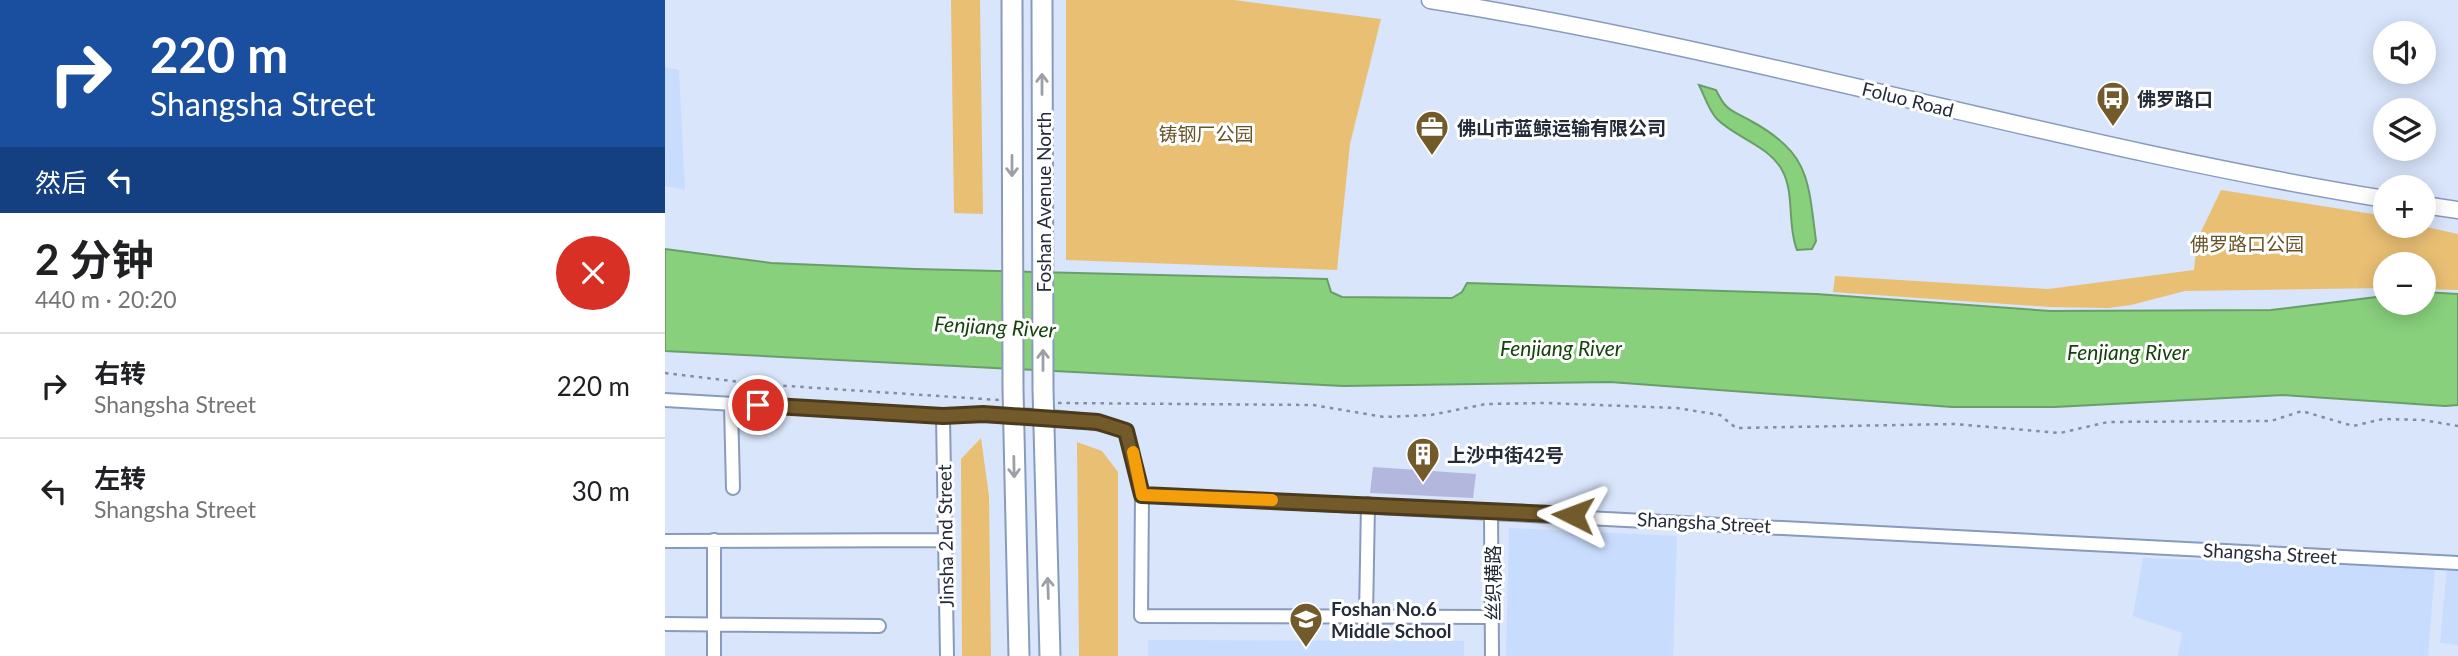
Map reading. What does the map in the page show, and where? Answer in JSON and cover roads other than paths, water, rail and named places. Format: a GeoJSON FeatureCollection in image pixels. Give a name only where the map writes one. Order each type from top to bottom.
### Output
{"type":"FeatureCollection","features":[{"type":"Feature","properties":{"kind":"highway","name":"Foshan Avenue North"},"geometry":{"type":"LineString","coordinates":[[1011,0],[1013,389],[1019,656]]}},
{"type":"Feature","properties":{"kind":"highway","name":"Foshan Avenue North"},"geometry":{"type":"LineString","coordinates":[[1042,0],[1043,389],[1050,656]]}},
{"type":"Feature","properties":{"kind":"main road","name":"Foluo Road"},"geometry":{"type":"LineString","coordinates":[[1430,0],[1554,20],[1804,74],[2100,145],[2268,180],[2373,197]]}},
{"type":"Feature","properties":{"kind":"main road"},"geometry":{"type":"LineString","coordinates":[[2436,207],[2458,210]]}},
{"type":"Feature","properties":{"kind":"street"},"geometry":{"type":"LineString","coordinates":[[665,400],[943,416],[983,414],[1098,422],[1126,431],[1142,495],[1141,616],[1492,617]]}},
{"type":"Feature","properties":{"kind":"street"},"geometry":{"type":"LineString","coordinates":[[731,404],[733,488]]}},
{"type":"Feature","properties":{"kind":"street","name":"Jinsha 2nd Street"},"geometry":{"type":"LineString","coordinates":[[943,416],[947,656]]}},
{"type":"Feature","properties":{"kind":"street","name":"Shangsha Street"},"geometry":{"type":"LineString","coordinates":[[1142,495],[1368,504],[2458,563]]}},
{"type":"Feature","properties":{"kind":"street"},"geometry":{"type":"LineString","coordinates":[[1366,617],[1368,504]]}},
{"type":"Feature","properties":{"kind":"street","name":"丝织横路"},"geometry":{"type":"LineString","coordinates":[[1491,511],[1492,656]]}},
{"type":"Feature","properties":{"kind":"street"},"geometry":{"type":"LineString","coordinates":[[714,540],[714,656]]}},
{"type":"Feature","properties":{"kind":"street"},"geometry":{"type":"LineString","coordinates":[[665,541],[945,540]]}},
{"type":"Feature","properties":{"kind":"street"},"geometry":{"type":"LineString","coordinates":[[665,624],[879,626]]}},
{"type":"Feature","properties":{"kind":"water"},"geometry":{"type":"Polygon","coordinates":[[[1699,85],[1716,90],[1730,109],[1770,133],[1795,157],[1803,170],[1811,201],[1816,241],[1812,249],[1797,250],[1786,179],[1776,161],[1717,119],[1699,85]]]}},
{"type":"Feature","properties":{"kind":"water","name":"Fenjiang River"},"geometry":{"type":"Polygon","coordinates":[[[665,249],[771,263],[1327,279],[1331,292],[1342,297],[1452,298],[1462,292],[1467,283],[1816,294],[2050,311],[2271,310],[2373,297],[2373,315],[2436,315],[2436,293],[2458,294],[2458,405],[2445,406],[2283,395],[2055,407],[1952,407],[1610,382],[1343,386],[665,351],[665,249]]]}},
{"type":"Feature","properties":{"kind":"place","name":"佛罗路口"},"geometry":{"type":"Point","coordinates":[2113,128]}},
{"type":"Feature","properties":{"kind":"place","name":"佛山市蓝鲸运输有限公司"},"geometry":{"type":"Point","coordinates":[1432,157]}},
{"type":"Feature","properties":{"kind":"place","name":"上沙中街42号"},"geometry":{"type":"Point","coordinates":[1423,484]}},
{"type":"Feature","properties":{"kind":"place","name":"Foshan No.6 Middle School"},"geometry":{"type":"Point","coordinates":[1306,649]}},
{"type":"Feature","properties":{"kind":"park label","name":"铸钢厂公园"},"geometry":{"type":"Point","coordinates":[1206,133]}},
{"type":"Feature","properties":{"kind":"park label","name":"佛罗路口公园"},"geometry":{"type":"Point","coordinates":[2247,243]}}]}
